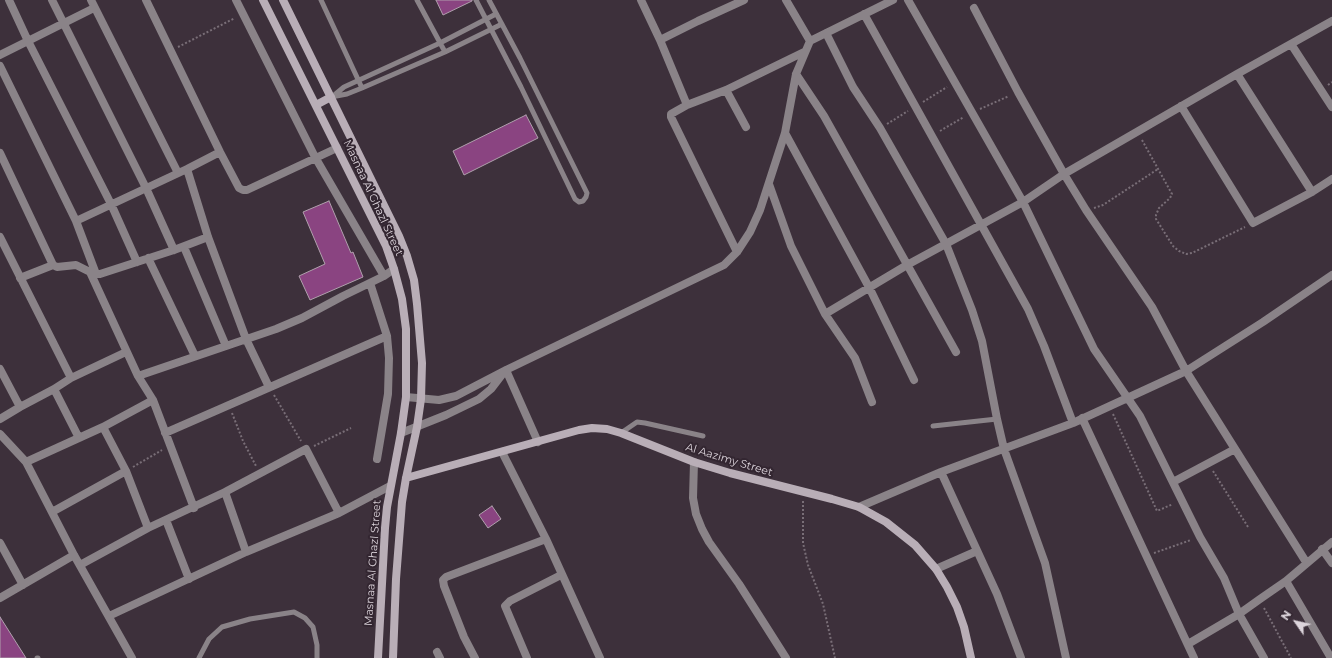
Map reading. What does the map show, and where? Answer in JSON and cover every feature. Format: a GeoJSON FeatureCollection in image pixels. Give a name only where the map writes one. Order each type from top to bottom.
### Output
{"type":"FeatureCollection","features":[{"type":"Feature","properties":{"kind":"street"},"geometry":{"type":"LineString","coordinates":[[9,0],[112,204],[137,262]]}},
{"type":"Feature","properties":{"kind":"street"},"geometry":{"type":"LineString","coordinates":[[52,0],[146,188],[174,250]]}},
{"type":"Feature","properties":{"kind":"street"},"geometry":{"type":"LineString","coordinates":[[146,0],[220,152],[240,188],[247,190],[337,148]]}},
{"type":"Feature","properties":{"kind":"street"},"geometry":{"type":"LineString","coordinates":[[236,0],[315,157],[384,276]]}},
{"type":"Feature","properties":{"kind":"street","name":"Masnaa Al Ghazl Street"},"geometry":{"type":"LineString","coordinates":[[263,0],[386,246],[402,299],[406,329],[406,397],[401,433],[390,486],[385,528],[378,658]]}},
{"type":"Feature","properties":{"kind":"street","name":"Masnaa Al Ghazl Street"},"geometry":{"type":"LineString","coordinates":[[283,0],[399,236],[414,280],[418,304],[422,363],[421,399],[417,427],[406,478],[396,579],[393,658]]}},
{"type":"Feature","properties":{"kind":"street"},"geometry":{"type":"LineString","coordinates":[[641,0],[660,40],[687,105]]}},
{"type":"Feature","properties":{"kind":"street"},"geometry":{"type":"LineString","coordinates":[[660,40],[744,0]]}},
{"type":"Feature","properties":{"kind":"street"},"geometry":{"type":"LineString","coordinates":[[786,0],[810,41]]}},
{"type":"Feature","properties":{"kind":"street"},"geometry":{"type":"LineString","coordinates":[[406,397],[439,400],[456,396],[506,370],[724,265],[737,252],[750,232],[760,210],[786,133],[796,74],[804,52],[810,41],[893,0]]}},
{"type":"Feature","properties":{"kind":"street"},"geometry":{"type":"LineString","coordinates":[[908,0],[1023,202],[1094,350],[1140,416],[1200,537],[1224,578],[1239,614],[1264,658]]}},
{"type":"Feature","properties":{"kind":"street"},"geometry":{"type":"LineString","coordinates":[[0,55],[63,23],[93,4],[178,173]]}},
{"type":"Feature","properties":{"kind":"street"},"geometry":{"type":"LineString","coordinates":[[974,8],[1018,92],[1064,174],[1086,210],[1152,307],[1186,371],[1306,562]]}},
{"type":"Feature","properties":{"kind":"street"},"geometry":{"type":"LineString","coordinates":[[864,14],[1028,309],[1044,346],[1073,423]]}},
{"type":"Feature","properties":{"kind":"street"},"geometry":{"type":"LineString","coordinates":[[825,314],[907,265],[1023,202],[1064,174],[1332,21]]}},
{"type":"Feature","properties":{"kind":"street"},"geometry":{"type":"LineString","coordinates":[[826,33],[853,87],[880,128],[946,244],[972,310],[982,341],[996,419],[1004,449],[1045,563],[1066,658]]}},
{"type":"Feature","properties":{"kind":"street"},"geometry":{"type":"LineString","coordinates":[[1291,44],[1332,107]]}},
{"type":"Feature","properties":{"kind":"street"},"geometry":{"type":"LineString","coordinates":[[737,252],[671,117],[674,112],[687,105],[726,90],[804,52]]}},
{"type":"Feature","properties":{"kind":"street"},"geometry":{"type":"LineString","coordinates":[[0,66],[76,221],[93,273],[126,352],[138,376],[153,400],[194,508]]}},
{"type":"Feature","properties":{"kind":"street"},"geometry":{"type":"LineString","coordinates":[[796,74],[824,116],[956,352]]}},
{"type":"Feature","properties":{"kind":"street"},"geometry":{"type":"LineString","coordinates":[[1237,74],[1312,192]]}},
{"type":"Feature","properties":{"kind":"street"},"geometry":{"type":"LineString","coordinates":[[726,90],[746,127]]}},
{"type":"Feature","properties":{"kind":"street"},"geometry":{"type":"LineString","coordinates":[[316,105],[331,97]]}},
{"type":"Feature","properties":{"kind":"street"},"geometry":{"type":"LineString","coordinates":[[1181,106],[1253,224],[1312,192],[1332,179]]}},
{"type":"Feature","properties":{"kind":"street"},"geometry":{"type":"LineString","coordinates":[[786,133],[870,288],[914,380]]}},
{"type":"Feature","properties":{"kind":"street"},"geometry":{"type":"LineString","coordinates":[[76,221],[220,152]]}},
{"type":"Feature","properties":{"kind":"street"},"geometry":{"type":"LineString","coordinates":[[0,153],[53,265]]}},
{"type":"Feature","properties":{"kind":"street"},"geometry":{"type":"LineString","coordinates":[[187,169],[208,237],[246,339],[269,387]]}},
{"type":"Feature","properties":{"kind":"street"},"geometry":{"type":"LineString","coordinates":[[769,184],[791,246],[825,314],[854,358],[872,402]]}},
{"type":"Feature","properties":{"kind":"street"},"geometry":{"type":"LineString","coordinates":[[20,278],[53,265],[57,267],[75,265],[93,273],[137,262],[184,247],[208,237]]}},
{"type":"Feature","properties":{"kind":"street"},"geometry":{"type":"LineString","coordinates":[[0,238],[71,378]]}},
{"type":"Feature","properties":{"kind":"street"},"geometry":{"type":"LineString","coordinates":[[184,247],[226,346]]}},
{"type":"Feature","properties":{"kind":"street"},"geometry":{"type":"LineString","coordinates":[[148,258],[195,356]]}},
{"type":"Feature","properties":{"kind":"street"},"geometry":{"type":"LineString","coordinates":[[138,376],[302,318],[384,276],[394,269]]}},
{"type":"Feature","properties":{"kind":"street"},"geometry":{"type":"LineString","coordinates":[[858,507],[941,472],[1073,423],[1186,371],[1263,322],[1332,275]]}},
{"type":"Feature","properties":{"kind":"street"},"geometry":{"type":"LineString","coordinates":[[370,283],[387,336],[389,358],[388,394],[377,459]]}},
{"type":"Feature","properties":{"kind":"street"},"geometry":{"type":"LineString","coordinates":[[165,433],[387,336]]}},
{"type":"Feature","properties":{"kind":"street"},"geometry":{"type":"LineString","coordinates":[[0,419],[71,378],[126,352]]}},
{"type":"Feature","properties":{"kind":"street"},"geometry":{"type":"LineString","coordinates":[[0,369],[20,407]]}},
{"type":"Feature","properties":{"kind":"street"},"geometry":{"type":"LineString","coordinates":[[401,433],[479,399],[491,389],[506,370]]}},
{"type":"Feature","properties":{"kind":"street"},"geometry":{"type":"LineString","coordinates":[[506,370],[538,442]]}},
{"type":"Feature","properties":{"kind":"street"},"geometry":{"type":"LineString","coordinates":[[54,389],[79,438]]}},
{"type":"Feature","properties":{"kind":"street"},"geometry":{"type":"LineString","coordinates":[[26,462],[103,428],[153,400]]}},
{"type":"Feature","properties":{"kind":"street"},"geometry":{"type":"LineString","coordinates":[[1082,418],[1194,658]]}},
{"type":"Feature","properties":{"kind":"street"},"geometry":{"type":"LineString","coordinates":[[103,428],[126,471],[148,528]]}},
{"type":"Feature","properties":{"kind":"street","name":"Al Aazimy Street"},"geometry":{"type":"LineString","coordinates":[[406,478],[579,430],[592,428],[607,429],[621,433],[694,462],[730,473],[858,507],[886,522],[915,545],[936,569],[947,587],[964,627],[971,658]]}},
{"type":"Feature","properties":{"kind":"street"},"geometry":{"type":"LineString","coordinates":[[0,434],[26,462],[74,555],[132,658]]}},
{"type":"Feature","properties":{"kind":"street"},"geometry":{"type":"LineString","coordinates":[[1173,482],[1235,449]]}},
{"type":"Feature","properties":{"kind":"street"},"geometry":{"type":"LineString","coordinates":[[80,565],[148,528],[194,508],[306,450],[339,513]]}},
{"type":"Feature","properties":{"kind":"street"},"geometry":{"type":"LineString","coordinates":[[502,452],[546,539],[561,575],[600,658]]}},
{"type":"Feature","properties":{"kind":"street"},"geometry":{"type":"LineString","coordinates":[[694,462],[693,498],[696,514],[702,529],[709,542],[739,584],[786,658]]}},
{"type":"Feature","properties":{"kind":"street"},"geometry":{"type":"LineString","coordinates":[[52,512],[126,471]]}},
{"type":"Feature","properties":{"kind":"street"},"geometry":{"type":"LineString","coordinates":[[941,472],[997,594],[1021,658]]}},
{"type":"Feature","properties":{"kind":"street"},"geometry":{"type":"LineString","coordinates":[[109,616],[246,552],[339,513],[390,486]]}},
{"type":"Feature","properties":{"kind":"street"},"geometry":{"type":"LineString","coordinates":[[225,492],[246,552]]}},
{"type":"Feature","properties":{"kind":"street"},"geometry":{"type":"LineString","coordinates":[[166,520],[189,579]]}},
{"type":"Feature","properties":{"kind":"street"},"geometry":{"type":"LineString","coordinates":[[476,658],[464,637],[443,580],[446,577],[546,539]]}},
{"type":"Feature","properties":{"kind":"street"},"geometry":{"type":"LineString","coordinates":[[1188,644],[1260,600],[1286,581],[1306,562],[1332,542]]}},
{"type":"Feature","properties":{"kind":"street"},"geometry":{"type":"LineString","coordinates":[[0,543],[23,585]]}},
{"type":"Feature","properties":{"kind":"street"},"geometry":{"type":"LineString","coordinates":[[1322,549],[1332,563]]}},
{"type":"Feature","properties":{"kind":"street"},"geometry":{"type":"LineString","coordinates":[[936,569],[977,550]]}},
{"type":"Feature","properties":{"kind":"street"},"geometry":{"type":"LineString","coordinates":[[0,598],[74,555]]}},
{"type":"Feature","properties":{"kind":"street"},"geometry":{"type":"LineString","coordinates":[[527,658],[505,606],[510,601],[561,575]]}},
{"type":"Feature","properties":{"kind":"street"},"geometry":{"type":"LineString","coordinates":[[1286,581],[1331,658]]}},
{"type":"Feature","properties":{"kind":"lane"},"geometry":{"type":"LineString","coordinates":[[321,0],[362,88]]}},
{"type":"Feature","properties":{"kind":"lane"},"geometry":{"type":"LineString","coordinates":[[417,0],[445,52]]}},
{"type":"Feature","properties":{"kind":"lane"},"geometry":{"type":"LineString","coordinates":[[476,0],[538,119],[575,199],[580,202],[583,201],[587,193],[489,0]]}},
{"type":"Feature","properties":{"kind":"lane"},"geometry":{"type":"LineString","coordinates":[[331,97],[344,87],[440,43],[496,14]]}},
{"type":"Feature","properties":{"kind":"lane"},"geometry":{"type":"LineString","coordinates":[[331,97],[347,94],[362,88],[445,52],[502,24]]}},
{"type":"Feature","properties":{"kind":"lane"},"geometry":{"type":"LineString","coordinates":[[933,426],[996,419]]}},
{"type":"Feature","properties":{"kind":"lane"},"geometry":{"type":"LineString","coordinates":[[621,433],[637,422],[703,436]]}},
{"type":"Feature","properties":{"kind":"lane"},"geometry":{"type":"LineString","coordinates":[[199,658],[208,639],[222,626],[250,619],[294,612],[305,618],[313,627],[317,645],[317,658]]}},
{"type":"Feature","properties":{"kind":"path"},"geometry":{"type":"LineString","coordinates":[[170,50],[243,14]]}},
{"type":"Feature","properties":{"kind":"path"},"geometry":{"type":"LineString","coordinates":[[880,128],[955,82]]}},
{"type":"Feature","properties":{"kind":"path"},"geometry":{"type":"LineString","coordinates":[[932,136],[973,112],[1018,92]]}},
{"type":"Feature","properties":{"kind":"path"},"geometry":{"type":"LineString","coordinates":[[1137,132],[1172,194],[1170,198],[1158,208],[1156,219],[1173,246],[1179,251],[1186,254],[1192,253],[1253,224]]}},
{"type":"Feature","properties":{"kind":"path"},"geometry":{"type":"LineString","coordinates":[[1086,210],[1103,205],[1158,168]]}},
{"type":"Feature","properties":{"kind":"path"},"geometry":{"type":"LineString","coordinates":[[269,387],[306,450],[351,428]]}},
{"type":"Feature","properties":{"kind":"path"},"geometry":{"type":"LineString","coordinates":[[229,405],[243,441],[260,473]]}},
{"type":"Feature","properties":{"kind":"path"},"geometry":{"type":"LineString","coordinates":[[1110,407],[1157,511],[1182,501]]}},
{"type":"Feature","properties":{"kind":"path"},"geometry":{"type":"LineString","coordinates":[[126,471],[170,446]]}},
{"type":"Feature","properties":{"kind":"path"},"geometry":{"type":"LineString","coordinates":[[1208,463],[1248,527]]}},
{"type":"Feature","properties":{"kind":"path"},"geometry":{"type":"LineString","coordinates":[[803,492],[803,543],[808,565],[823,604],[835,658]]}},
{"type":"Feature","properties":{"kind":"path"},"geometry":{"type":"LineString","coordinates":[[1147,556],[1200,537]]}},
{"type":"Feature","properties":{"kind":"path"},"geometry":{"type":"LineString","coordinates":[[1260,600],[1291,658]]}},
{"type":"Feature","properties":{"kind":"building"},"geometry":{"type":"Polygon","coordinates":[[[436,0],[472,0],[472,1],[443,15],[436,0]]]}},
{"type":"Feature","properties":{"kind":"building"},"geometry":{"type":"Polygon","coordinates":[[[526,115],[538,138],[464,175],[453,151],[526,115]]]}},
{"type":"Feature","properties":{"kind":"building"},"geometry":{"type":"Polygon","coordinates":[[[329,201],[363,277],[310,300],[299,276],[325,264],[303,212],[329,201]]]}},
{"type":"Feature","properties":{"kind":"building"},"geometry":{"type":"Polygon","coordinates":[[[492,506],[501,519],[488,528],[479,515],[492,506]]]}},
{"type":"Feature","properties":{"kind":"building"},"geometry":{"type":"Polygon","coordinates":[[[0,617],[26,658],[0,658],[0,617]]]}}]}
